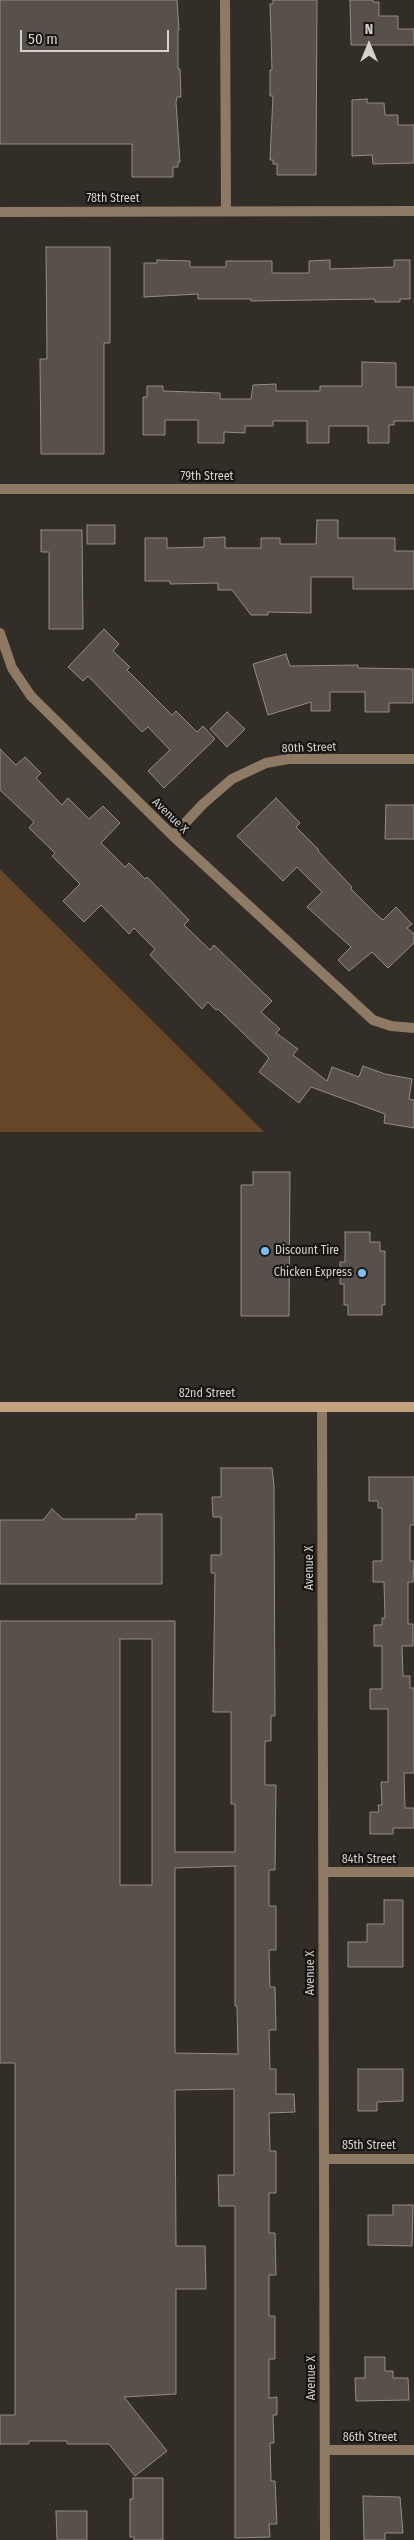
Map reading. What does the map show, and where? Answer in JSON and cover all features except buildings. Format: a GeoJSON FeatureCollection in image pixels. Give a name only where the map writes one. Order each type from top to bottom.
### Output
{"type":"FeatureCollection","features":[{"type":"Feature","properties":{"kind":"main road","name":"82nd Street"},"geometry":{"type":"LineString","coordinates":[[0,1407],[414,1407]]}},
{"type":"Feature","properties":{"kind":"street"},"geometry":{"type":"LineString","coordinates":[[225,0],[226,211]]}},
{"type":"Feature","properties":{"kind":"street","name":"78th Street"},"geometry":{"type":"LineString","coordinates":[[0,212],[414,211]]}},
{"type":"Feature","properties":{"kind":"street","name":"79th Street"},"geometry":{"type":"LineString","coordinates":[[0,489],[414,489]]}},
{"type":"Feature","properties":{"kind":"street","name":"Avenue X"},"geometry":{"type":"LineString","coordinates":[[0,633],[12,668],[31,696],[172,836],[373,1020],[391,1026],[414,1028]]}},
{"type":"Feature","properties":{"kind":"street","name":"80th Street"},"geometry":{"type":"LineString","coordinates":[[172,836],[203,804],[232,779],[266,763],[288,760],[414,759]]}},
{"type":"Feature","properties":{"kind":"street","name":"Avenue X"},"geometry":{"type":"LineString","coordinates":[[322,1407],[325,2540]]}},
{"type":"Feature","properties":{"kind":"street","name":"84th Street"},"geometry":{"type":"LineString","coordinates":[[324,1872],[414,1872]]}},
{"type":"Feature","properties":{"kind":"street","name":"85th Street"},"geometry":{"type":"LineString","coordinates":[[325,2159],[414,2159]]}},
{"type":"Feature","properties":{"kind":"street","name":"86th Street"},"geometry":{"type":"LineString","coordinates":[[325,2450],[414,2450]]}},
{"type":"Feature","properties":{"kind":"shaded area"},"geometry":{"type":"Polygon","coordinates":[[[0,869],[264,1132],[0,1132],[0,869]]]}},
{"type":"Feature","properties":{"kind":"place","name":"Discount Tire"},"geometry":{"type":"Point","coordinates":[265,1251]}},
{"type":"Feature","properties":{"kind":"place","name":"Chicken Express"},"geometry":{"type":"Point","coordinates":[362,1273]}}]}
